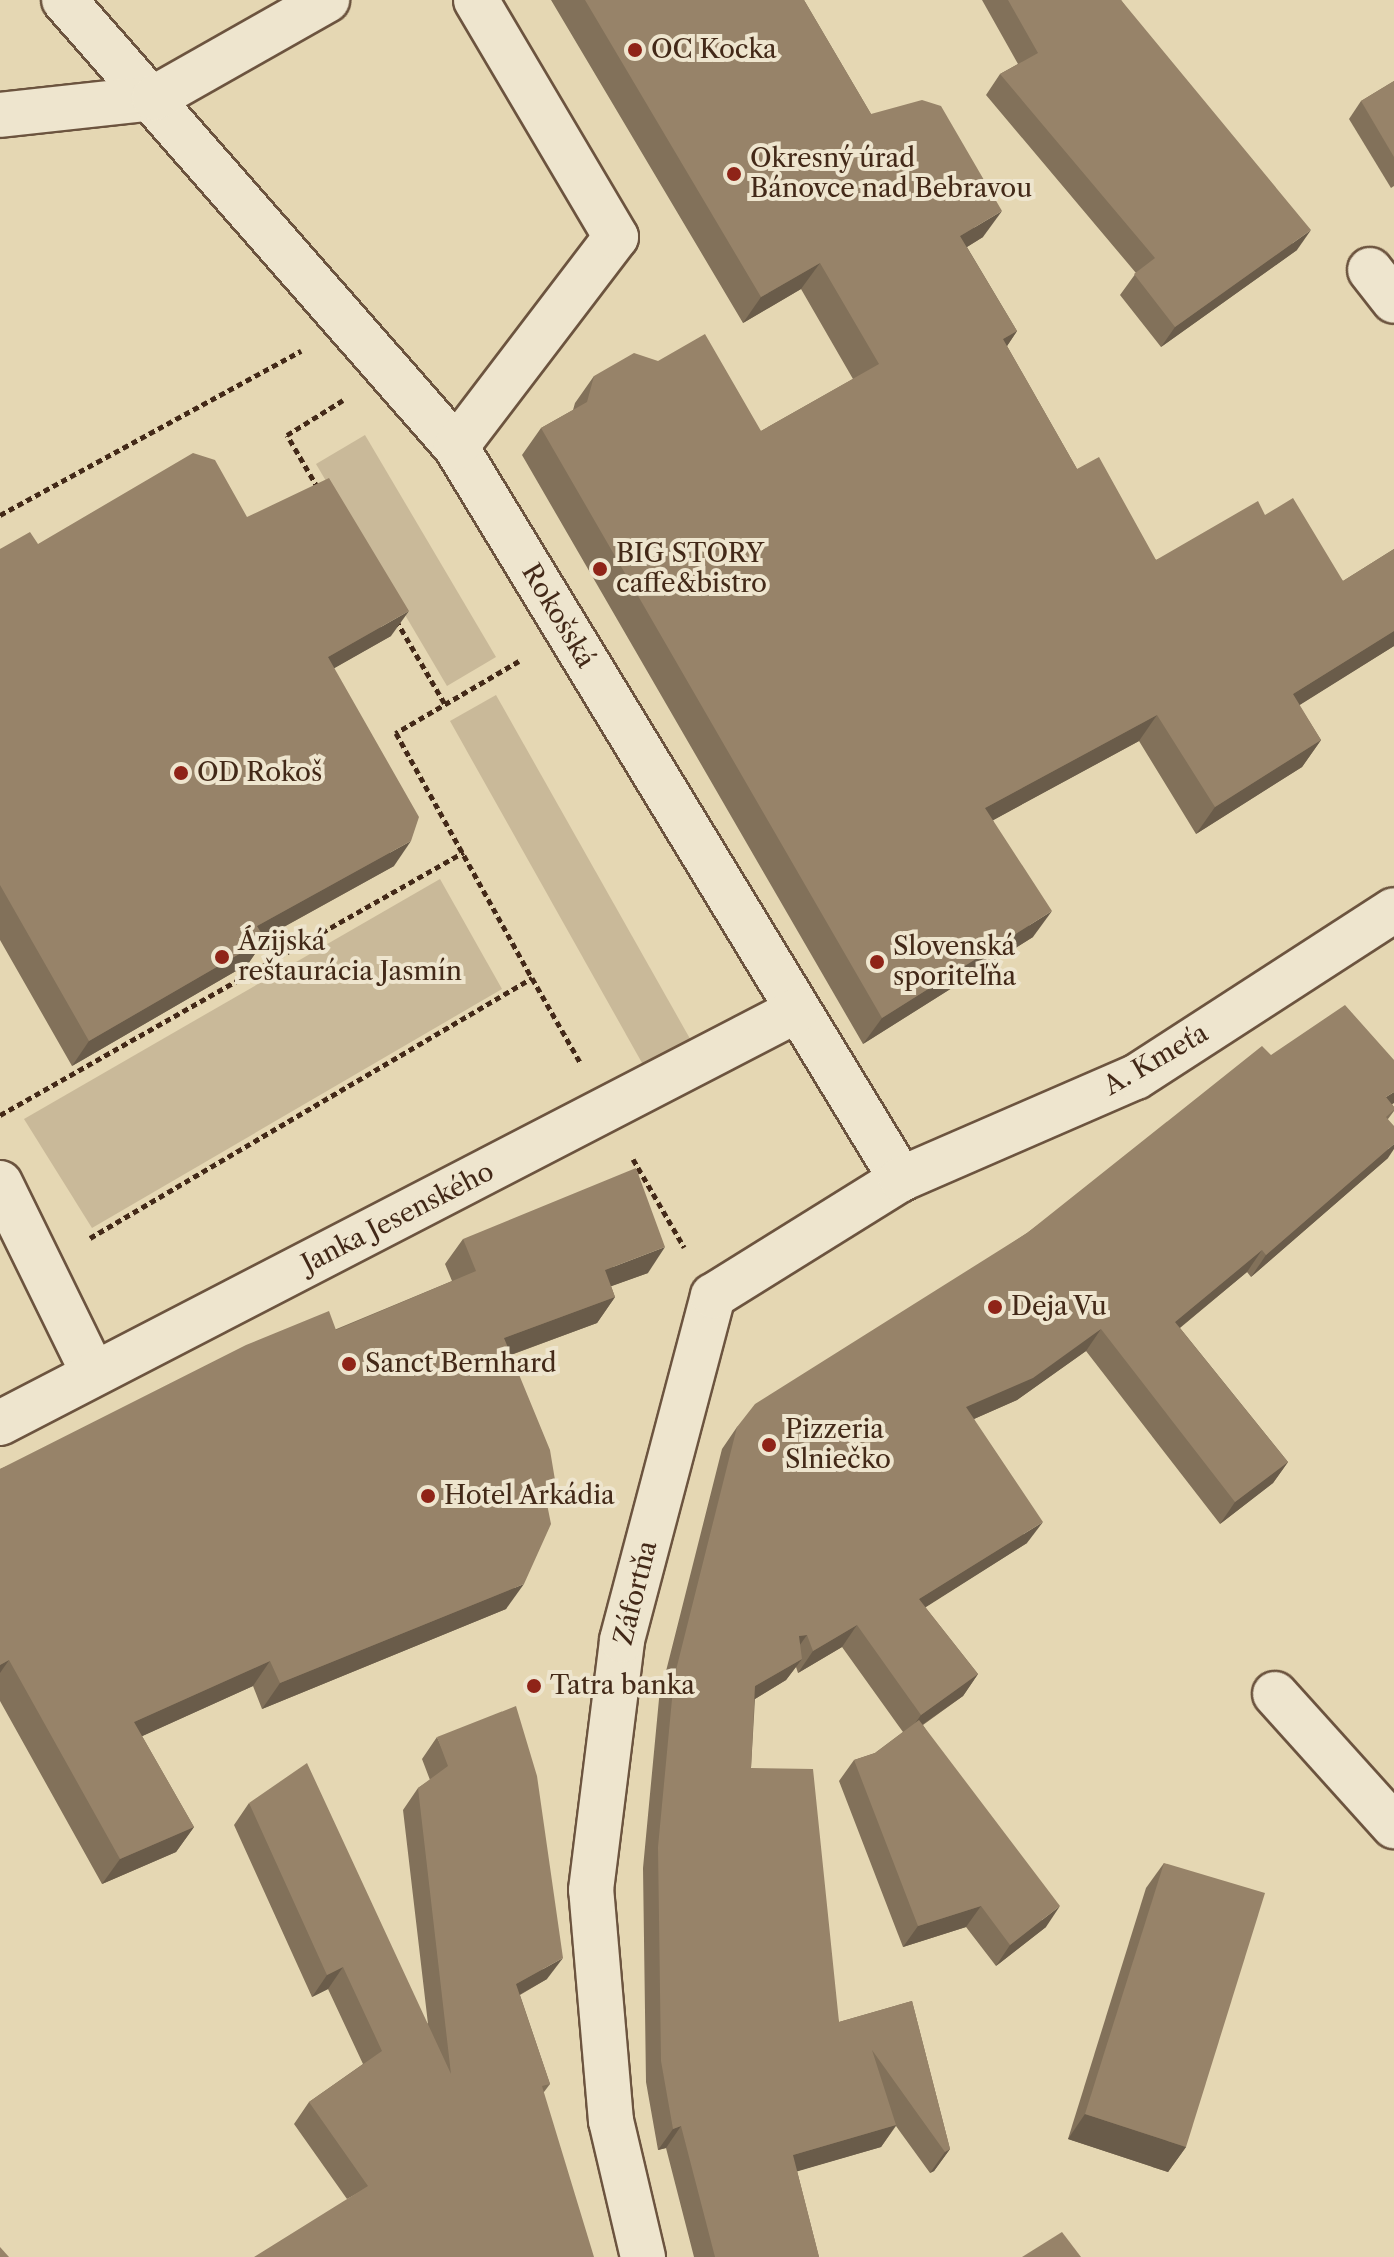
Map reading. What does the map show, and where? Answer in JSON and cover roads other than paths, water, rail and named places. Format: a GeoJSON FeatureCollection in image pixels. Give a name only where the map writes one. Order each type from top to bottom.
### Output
{"type":"FeatureCollection","features":[{"type":"Feature","properties":{"kind":"street","name":"Rokošská"},"geometry":{"type":"LineString","coordinates":[[64,0],[154,98],[456,447],[796,1011],[901,1179]]}},
{"type":"Feature","properties":{"kind":"street"},"geometry":{"type":"LineString","coordinates":[[0,115],[154,98],[327,0]]}},
{"type":"Feature","properties":{"kind":"street"},"geometry":{"type":"LineString","coordinates":[[456,447],[616,237],[476,0]]}},
{"type":"Feature","properties":{"kind":"street","name":"A. Kmeťa"},"geometry":{"type":"LineString","coordinates":[[901,1179],[1136,1077],[1394,910]]}},
{"type":"Feature","properties":{"kind":"street","name":"Janka Jesenského"},"geometry":{"type":"LineString","coordinates":[[0,1423],[796,1011]]}},
{"type":"Feature","properties":{"kind":"street","name":"Záfortňa"},"geometry":{"type":"LineString","coordinates":[[643,2257],[611,2121],[591,1890],[622,1640],[713,1296],[901,1179]]}},
{"type":"Feature","properties":{"kind":"street"},"geometry":{"type":"LineString","coordinates":[[0,1183],[93,1373]]}},
{"type":"Feature","properties":{"kind":"street"},"geometry":{"type":"LineString","coordinates":[[1275,1694],[1394,1826]]}},
{"type":"Feature","properties":{"kind":"place","name":"OC Kocka"},"geometry":{"type":"Point","coordinates":[635,50]}},
{"type":"Feature","properties":{"kind":"place","name":"Okresný úrad Bánovce nad Bebravou"},"geometry":{"type":"Point","coordinates":[734,174]}},
{"type":"Feature","properties":{"kind":"place","name":"BIG STORY caffe&bistro"},"geometry":{"type":"Point","coordinates":[600,569]}},
{"type":"Feature","properties":{"kind":"place","name":"OD Rokoš"},"geometry":{"type":"Point","coordinates":[181,773]}},
{"type":"Feature","properties":{"kind":"place","name":"Ázijská reštaurácia Jasmín"},"geometry":{"type":"Point","coordinates":[222,957]}},
{"type":"Feature","properties":{"kind":"place","name":"Slovenská sporiteľňa"},"geometry":{"type":"Point","coordinates":[877,962]}},
{"type":"Feature","properties":{"kind":"place","name":"Deja Vu"},"geometry":{"type":"Point","coordinates":[995,1307]}},
{"type":"Feature","properties":{"kind":"place","name":"Sanct Bernhard"},"geometry":{"type":"Point","coordinates":[349,1364]}},
{"type":"Feature","properties":{"kind":"place","name":"Pizzeria Slniečko"},"geometry":{"type":"Point","coordinates":[769,1445]}},
{"type":"Feature","properties":{"kind":"place","name":"Hotel Arkádia"},"geometry":{"type":"Point","coordinates":[428,1496]}},
{"type":"Feature","properties":{"kind":"place","name":"Tatra banka"},"geometry":{"type":"Point","coordinates":[534,1686]}}]}
